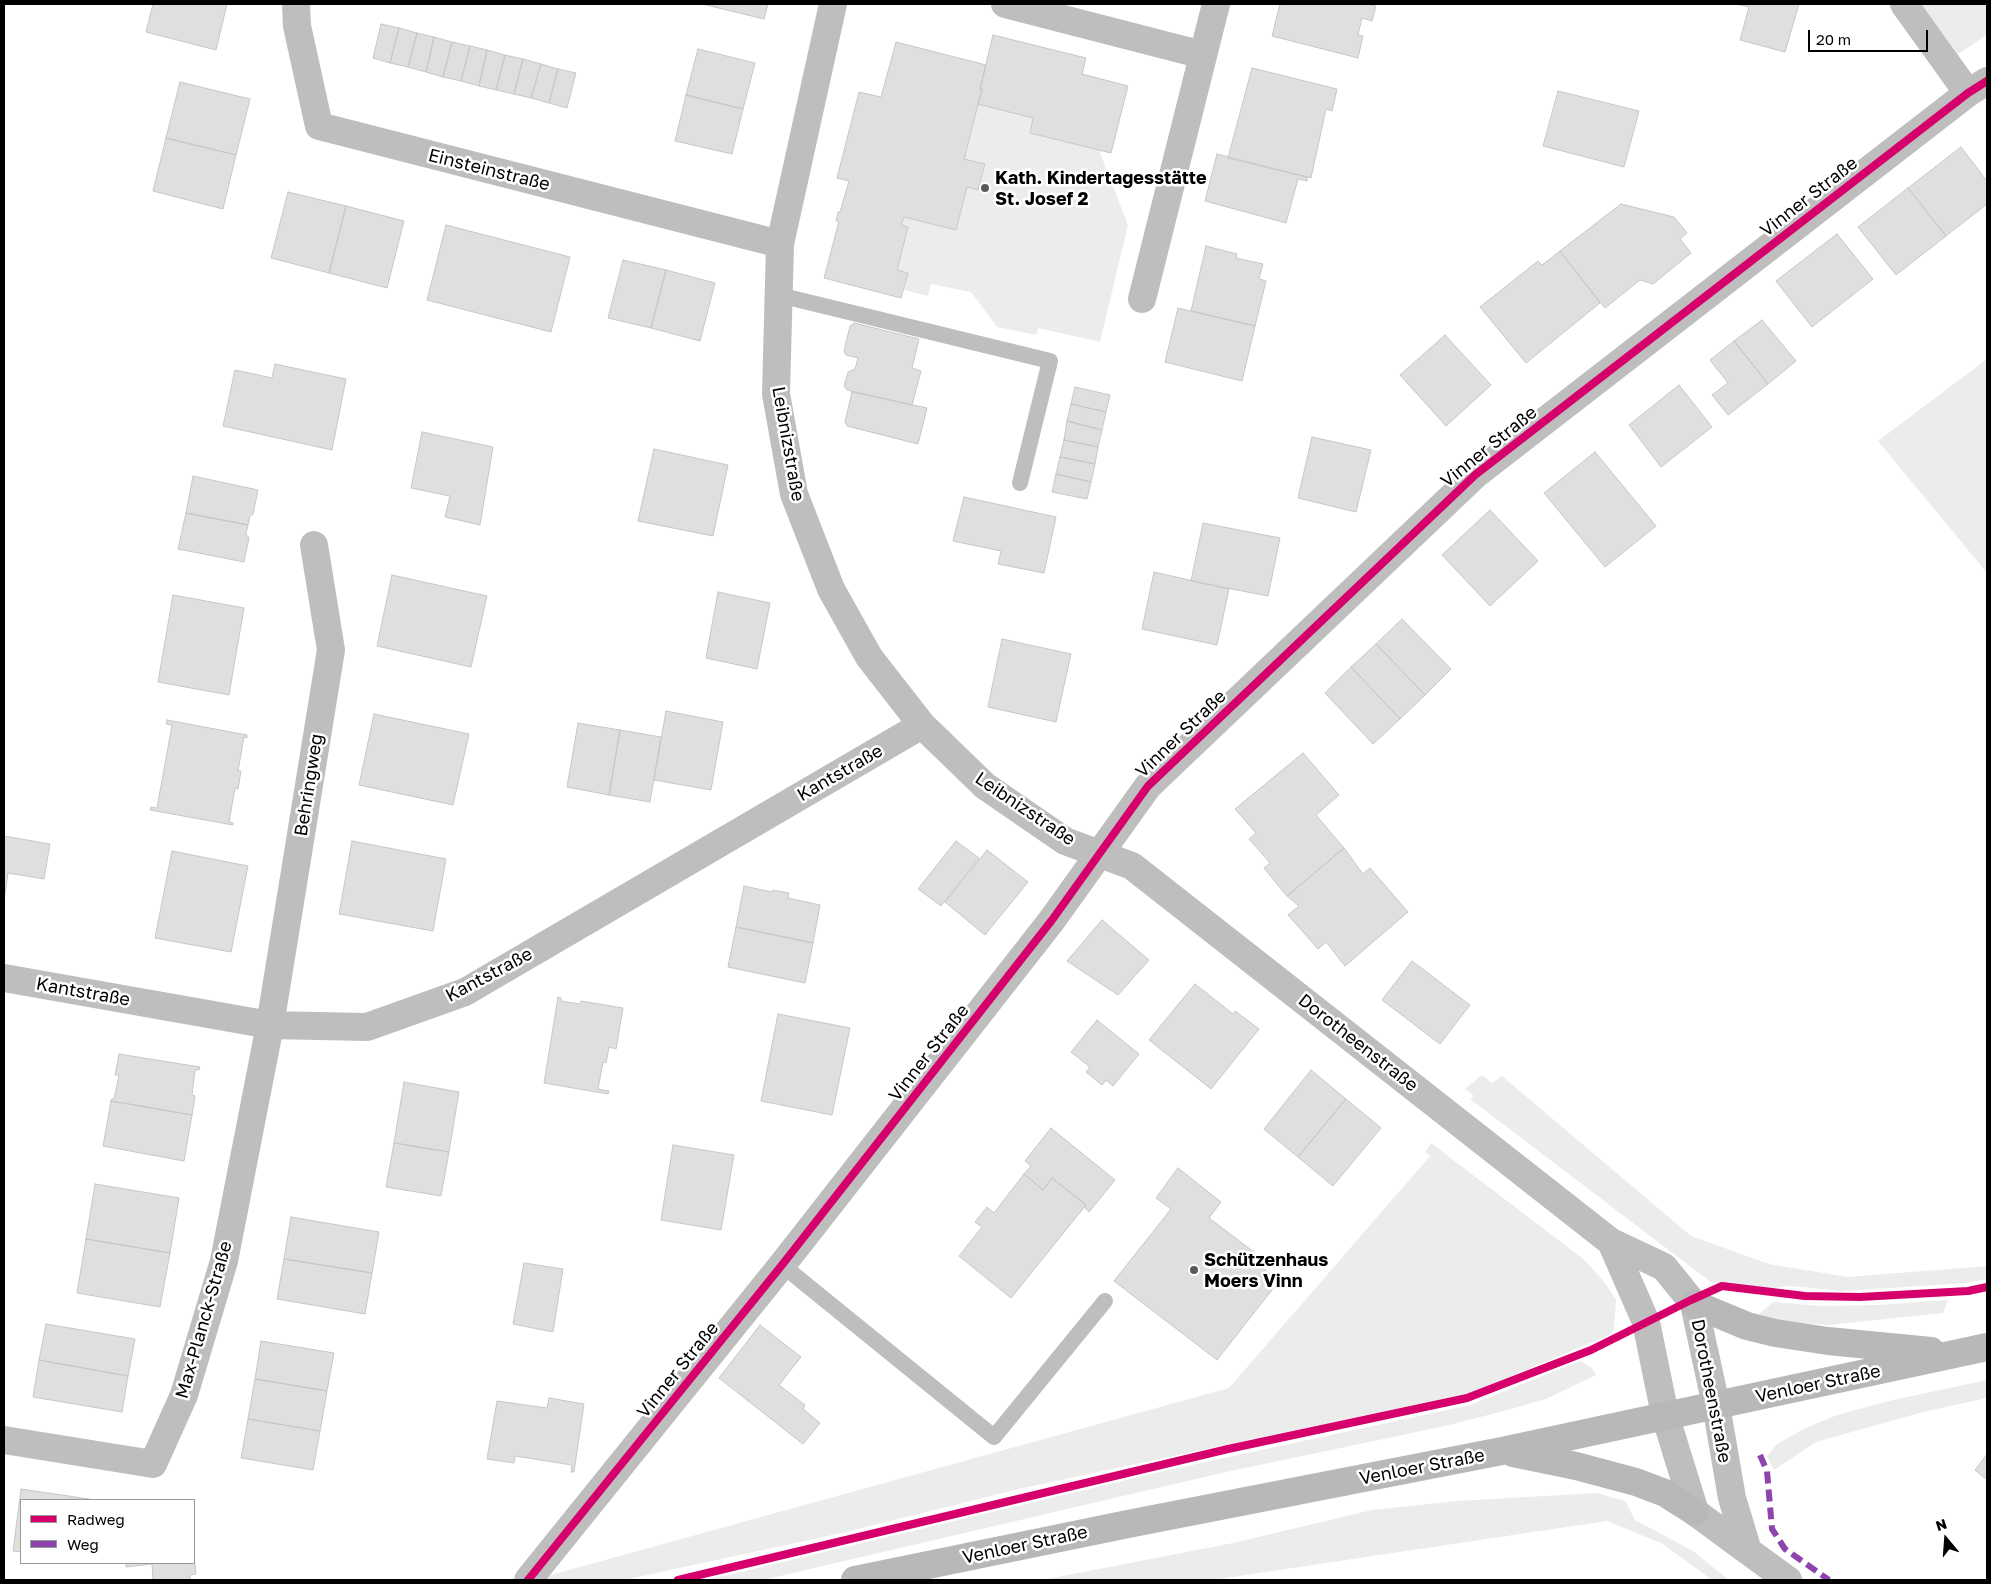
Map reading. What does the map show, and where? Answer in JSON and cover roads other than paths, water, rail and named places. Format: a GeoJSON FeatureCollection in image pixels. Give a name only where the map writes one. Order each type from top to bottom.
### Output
{"type":"FeatureCollection","features":[{"type":"Feature","properties":{"kind":"main road"},"geometry":{"type":"LineString","coordinates":[[1694,1304],[1747,1326],[1775,1333],[1828,1341],[1957,1353]]}},
{"type":"Feature","properties":{"kind":"main road","name":"Venloer Straße"},"geometry":{"type":"LineString","coordinates":[[855,1580],[1128,1524],[1502,1451],[1987,1347]]}},
{"type":"Feature","properties":{"kind":"main road"},"geometry":{"type":"LineString","coordinates":[[1502,1451],[1576,1466],[1636,1482],[1665,1493],[1695,1512]]}},
{"type":"Feature","properties":{"kind":"street","name":"Einsteinstraße"},"geometry":{"type":"LineString","coordinates":[[296,4],[297,26],[319,126],[780,244]]}},
{"type":"Feature","properties":{"kind":"street","name":"Leibnizstraße"},"geometry":{"type":"LineString","coordinates":[[833,4],[780,244],[776,394],[794,494],[831,589],[868,657],[922,725],[985,786],[1065,841],[1100,854]]}},
{"type":"Feature","properties":{"kind":"street"},"geometry":{"type":"LineString","coordinates":[[1006,4],[1203,55]]}},
{"type":"Feature","properties":{"kind":"street"},"geometry":{"type":"LineString","coordinates":[[1142,299],[1216,4]]}},
{"type":"Feature","properties":{"kind":"street"},"geometry":{"type":"LineString","coordinates":[[1904,4],[1978,87]]}},
{"type":"Feature","properties":{"kind":"street","name":"Vinner Straße"},"geometry":{"type":"LineString","coordinates":[[528,1580],[782,1265],[1052,920],[1148,786],[1475,475],[1978,87]]}},
{"type":"Feature","properties":{"kind":"street","name":"Behringweg"},"geometry":{"type":"LineString","coordinates":[[270,1025],[331,650],[314,545]]}},
{"type":"Feature","properties":{"kind":"street","name":"Kantstraße"},"geometry":{"type":"LineString","coordinates":[[4,978],[270,1025],[367,1027],[465,992],[922,725]]}},
{"type":"Feature","properties":{"kind":"street","name":"Dorotheenstraße"},"geometry":{"type":"LineString","coordinates":[[1100,854],[1132,866],[1611,1242],[1664,1268],[1694,1304],[1716,1405],[1732,1498],[1748,1551]]}},
{"type":"Feature","properties":{"kind":"street","name":"Max-Planck-Straße"},"geometry":{"type":"LineString","coordinates":[[4,1440],[153,1464],[184,1395],[224,1261],[270,1025]]}},
{"type":"Feature","properties":{"kind":"street","name":"Dorotheenstraße"},"geometry":{"type":"LineString","coordinates":[[1611,1242],[1646,1322],[1665,1415],[1695,1512]]}},
{"type":"Feature","properties":{"kind":"street"},"geometry":{"type":"LineString","coordinates":[[1695,1512],[1788,1580]]}},
{"type":"Feature","properties":{"kind":"lane"},"geometry":{"type":"LineString","coordinates":[[779,295],[1050,360],[1020,483]]}},
{"type":"Feature","properties":{"kind":"lane"},"geometry":{"type":"LineString","coordinates":[[782,1265],[994,1437],[1105,1301]]}},
{"type":"Feature","properties":{"kind":"place","name":"Kath. Kindertagesstätte St. Josef 2"},"geometry":{"type":"Point","coordinates":[985,188]}},
{"type":"Feature","properties":{"kind":"place","name":"Schützenhaus Moers Vinn"},"geometry":{"type":"Point","coordinates":[1194,1270]}}]}
